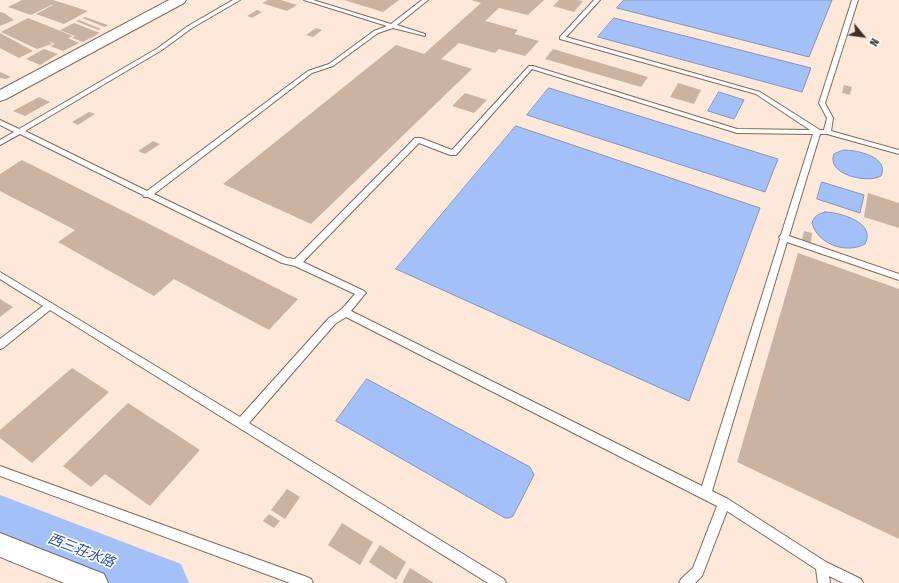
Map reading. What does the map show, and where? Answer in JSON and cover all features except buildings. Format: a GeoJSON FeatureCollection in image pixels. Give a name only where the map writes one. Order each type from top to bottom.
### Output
{"type":"FeatureCollection","features":[{"type":"Feature","properties":{"kind":"street"},"geometry":{"type":"LineString","coordinates":[[0,96],[179,0]]}},
{"type":"Feature","properties":{"kind":"street"},"geometry":{"type":"LineString","coordinates":[[0,545],[95,583]]}},
{"type":"Feature","properties":{"kind":"lane"},"geometry":{"type":"LineString","coordinates":[[0,143],[160,49],[190,27],[237,0]]}},
{"type":"Feature","properties":{"kind":"lane"},"geometry":{"type":"LineString","coordinates":[[307,0],[423,35]]}},
{"type":"Feature","properties":{"kind":"lane"},"geometry":{"type":"LineString","coordinates":[[147,195],[310,72],[331,65],[376,32],[392,26],[425,0]]}},
{"type":"Feature","properties":{"kind":"lane"},"geometry":{"type":"LineString","coordinates":[[597,0],[562,38],[758,93],[817,131]]}},
{"type":"Feature","properties":{"kind":"lane"},"geometry":{"type":"LineString","coordinates":[[827,132],[830,118],[822,103],[855,0]]}},
{"type":"Feature","properties":{"kind":"lane"},"geometry":{"type":"LineString","coordinates":[[297,263],[418,140],[453,153],[531,68],[737,131],[827,132],[899,152]]}},
{"type":"Feature","properties":{"kind":"lane"},"geometry":{"type":"LineString","coordinates":[[0,122],[285,261],[297,263],[361,293],[345,312],[332,321],[242,423]]}},
{"type":"Feature","properties":{"kind":"lane"},"geometry":{"type":"LineString","coordinates":[[706,494],[783,238],[817,131]]}},
{"type":"Feature","properties":{"kind":"lane"},"geometry":{"type":"LineString","coordinates":[[783,238],[899,277]]}},
{"type":"Feature","properties":{"kind":"lane"},"geometry":{"type":"LineString","coordinates":[[1,276],[500,583]]}},
{"type":"Feature","properties":{"kind":"lane"},"geometry":{"type":"LineString","coordinates":[[0,345],[50,306]]}},
{"type":"Feature","properties":{"kind":"lane"},"geometry":{"type":"LineString","coordinates":[[345,312],[724,503],[822,566],[857,583]]}},
{"type":"Feature","properties":{"kind":"lane"},"geometry":{"type":"LineString","coordinates":[[0,471],[307,583]]}},
{"type":"Feature","properties":{"kind":"lane"},"geometry":{"type":"LineString","coordinates":[[685,583],[698,572],[724,503]]}},
{"type":"Feature","properties":{"kind":"lane"},"geometry":{"type":"LineString","coordinates":[[822,566],[824,583]]}},
{"type":"Feature","properties":{"kind":"water"},"geometry":{"type":"Polygon","coordinates":[[[624,0],[832,0],[809,57],[617,8],[624,0]]]}},
{"type":"Feature","properties":{"kind":"water"},"geometry":{"type":"Polygon","coordinates":[[[614,18],[811,68],[802,92],[598,37],[614,18]]]}},
{"type":"Feature","properties":{"kind":"water"},"geometry":{"type":"Polygon","coordinates":[[[549,88],[778,159],[765,192],[527,115],[549,88]]]}},
{"type":"Feature","properties":{"kind":"water"},"geometry":{"type":"Polygon","coordinates":[[[719,92],[744,100],[734,119],[708,111],[719,92]]]}},
{"type":"Feature","properties":{"kind":"water"},"geometry":{"type":"Polygon","coordinates":[[[516,126],[760,208],[689,401],[396,269],[516,126]]]}},
{"type":"Feature","properties":{"kind":"water"},"geometry":{"type":"Polygon","coordinates":[[[844,150],[857,151],[877,159],[883,169],[881,176],[866,179],[849,176],[841,172],[833,161],[834,154],[844,150]]]}},
{"type":"Feature","properties":{"kind":"water"},"geometry":{"type":"Polygon","coordinates":[[[822,182],[864,195],[860,213],[817,199],[822,182]]]}},
{"type":"Feature","properties":{"kind":"water"},"geometry":{"type":"Polygon","coordinates":[[[825,212],[839,214],[855,220],[862,225],[866,230],[867,237],[865,244],[858,247],[842,248],[834,246],[820,237],[815,231],[812,223],[817,216],[825,212]]]}},
{"type":"Feature","properties":{"kind":"water"},"geometry":{"type":"Polygon","coordinates":[[[367,379],[530,467],[534,475],[513,516],[505,518],[336,421],[367,379]]]}},
{"type":"Feature","properties":{"kind":"waterway","name":"西三荘水路"},"geometry":{"type":"LineString","coordinates":[[0,520],[162,583]]}}]}
